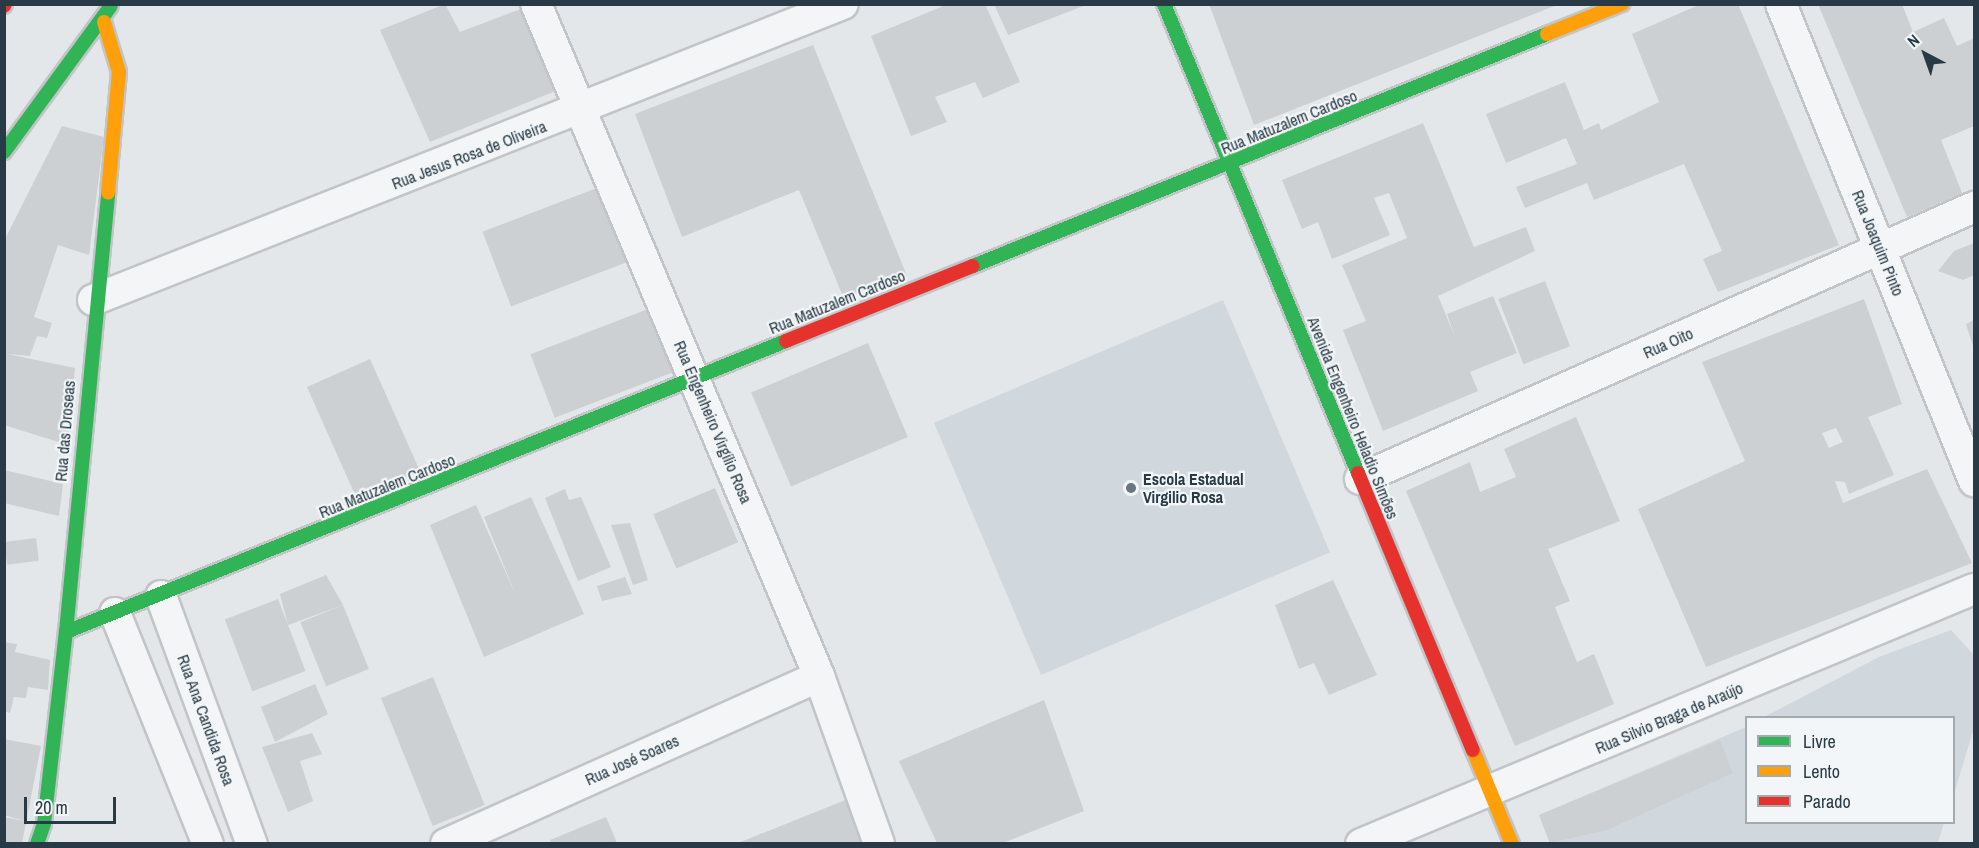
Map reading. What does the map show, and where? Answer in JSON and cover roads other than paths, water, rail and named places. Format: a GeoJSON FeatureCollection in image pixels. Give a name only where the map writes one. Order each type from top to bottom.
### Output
{"type":"FeatureCollection","features":[{"type":"Feature","properties":{"kind":"street"},"geometry":{"type":"LineString","coordinates":[[4,152],[104,22],[112,4]]}},
{"type":"Feature","properties":{"kind":"street","name":"Rua Engenheiro Virgílio Rosa"},"geometry":{"type":"LineString","coordinates":[[536,4],[819,676],[879,843]]}},
{"type":"Feature","properties":{"kind":"street","name":"Rua Jesus Rosa de Oliveira"},"geometry":{"type":"LineString","coordinates":[[93,300],[580,112],[843,4]]}},
{"type":"Feature","properties":{"kind":"street","name":"Avenida Engenheiro Heladio Simões"},"geometry":{"type":"LineString","coordinates":[[1164,4],[1512,843]]}},
{"type":"Feature","properties":{"kind":"street","name":"Rua Matuzalem Cardoso"},"geometry":{"type":"LineString","coordinates":[[66,632],[161,597],[694,377],[1622,4]]}},
{"type":"Feature","properties":{"kind":"street","name":"Rua Joaquim Pinto"},"geometry":{"type":"LineString","coordinates":[[1781,4],[1974,481]]}},
{"type":"Feature","properties":{"kind":"street","name":"Rua das Droseas"},"geometry":{"type":"LineString","coordinates":[[37,843],[44,824],[66,632],[93,300],[118,72],[104,22]]}},
{"type":"Feature","properties":{"kind":"street","name":"Rua Oito"},"geometry":{"type":"LineString","coordinates":[[1360,478],[1974,207]]}},
{"type":"Feature","properties":{"kind":"street","name":"Rua Silvio Braga de Araújo"},"geometry":{"type":"LineString","coordinates":[[1361,843],[1491,794],[1974,589]]}},
{"type":"Feature","properties":{"kind":"street","name":"Rua Ana Candida Rosa"},"geometry":{"type":"LineString","coordinates":[[161,597],[252,843]]}},
{"type":"Feature","properties":{"kind":"street"},"geometry":{"type":"LineString","coordinates":[[115,613],[208,843]]}},
{"type":"Feature","properties":{"kind":"street","name":"Rua José Soares"},"geometry":{"type":"LineString","coordinates":[[446,843],[819,676]]}},
{"type":"Feature","properties":{"kind":"place","name":"Escola Estadual Virgilio Rosa"},"geometry":{"type":"Point","coordinates":[1131,488]}}]}
